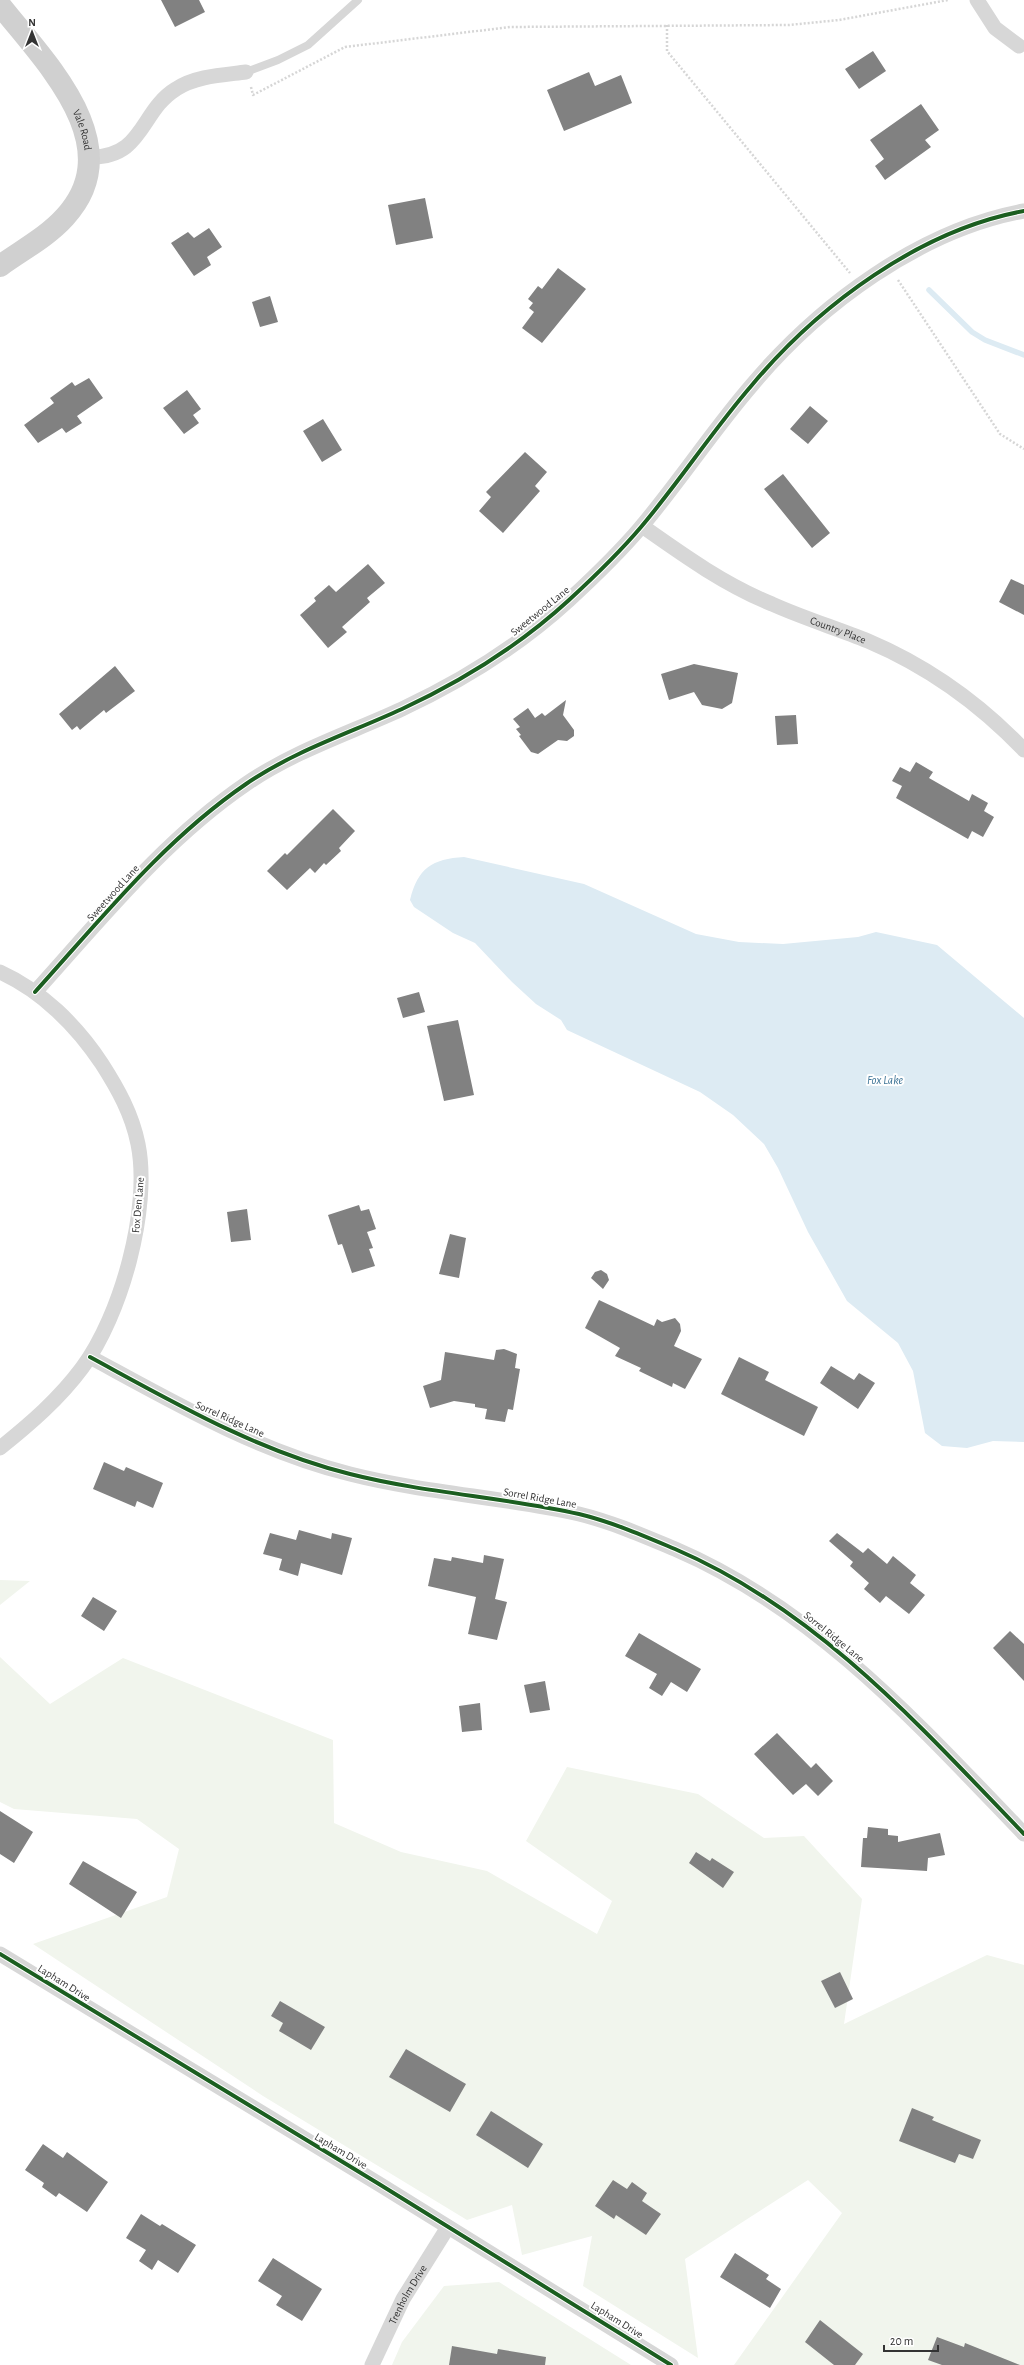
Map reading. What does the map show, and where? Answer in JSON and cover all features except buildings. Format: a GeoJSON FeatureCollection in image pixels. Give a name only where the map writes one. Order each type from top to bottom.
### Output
{"type":"FeatureCollection","features":[{"type":"Feature","properties":{"kind":"main road","name":"Vale Road"},"geometry":{"type":"LineString","coordinates":[[0,5],[52,71],[76,107],[86,129],[90,157],[80,196],[66,216],[49,232],[0,266]]}},
{"type":"Feature","properties":{"kind":"street"},"geometry":{"type":"LineString","coordinates":[[977,0],[982,11],[995,28],[1019,46]]}},
{"type":"Feature","properties":{"kind":"street"},"geometry":{"type":"LineString","coordinates":[[90,157],[114,155],[133,141],[163,100],[175,89],[190,82],[246,72]]}},
{"type":"Feature","properties":{"kind":"street","name":"Sweetwood Lane"},"geometry":{"type":"LineString","coordinates":[[36,992],[149,867],[210,812],[246,784],[301,753],[402,709],[494,658],[568,601],[623,547],[642,526],[757,380],[785,349],[860,286],[907,254],[940,237],[974,224],[1024,211]]}},
{"type":"Feature","properties":{"kind":"street","name":"Country Place"},"geometry":{"type":"LineString","coordinates":[[642,526],[691,560],[743,590],[771,604],[869,641],[946,683],[1002,727],[1024,750]]}},
{"type":"Feature","properties":{"kind":"street","name":"Fox Den Lane"},"geometry":{"type":"LineString","coordinates":[[0,972],[36,992],[57,1010],[94,1052],[129,1111],[138,1144],[141,1166],[138,1215],[132,1251],[106,1328],[90,1357],[60,1395],[0,1448]]}},
{"type":"Feature","properties":{"kind":"street","name":"Sorrel Ridge Lane"},"geometry":{"type":"LineString","coordinates":[[90,1357],[190,1412],[251,1440],[325,1468],[402,1485],[535,1505],[582,1515],[678,1550],[746,1586],[789,1612],[839,1650],[923,1729],[1024,1834]]}},
{"type":"Feature","properties":{"kind":"street","name":"Lapham Drive"},"geometry":{"type":"LineString","coordinates":[[0,1954],[672,2365]]}},
{"type":"Feature","properties":{"kind":"street","name":"Trenholm Drive"},"geometry":{"type":"LineString","coordinates":[[372,2365],[403,2299],[448,2227]]}},
{"type":"Feature","properties":{"kind":"lane"},"geometry":{"type":"LineString","coordinates":[[246,72],[278,60],[308,45],[358,0]]}},
{"type":"Feature","properties":{"kind":"path"},"geometry":{"type":"LineString","coordinates":[[246,72],[253,95],[345,47],[510,27],[582,28],[667,25],[789,25],[839,20],[948,0]]}},
{"type":"Feature","properties":{"kind":"path"},"geometry":{"type":"LineString","coordinates":[[667,25],[667,51],[860,286]]}},
{"type":"Feature","properties":{"kind":"path"},"geometry":{"type":"LineString","coordinates":[[889,266],[1000,434],[1024,449]]}},
{"type":"Feature","properties":{"kind":"shaded area"},"geometry":{"type":"Polygon","coordinates":[[[0,1580],[30,1581],[0,1605],[0,1580]]]}},
{"type":"Feature","properties":{"kind":"shaded area"},"geometry":{"type":"Polygon","coordinates":[[[0,1657],[50,1704],[123,1658],[333,1740],[334,1823],[401,1852],[487,1871],[597,1934],[612,1901],[526,1841],[567,1767],[698,1794],[764,1838],[804,1836],[862,1899],[844,2024],[987,1955],[1024,1965],[1024,2365],[734,2365],[842,2213],[808,2180],[685,2259],[698,2358],[583,2286],[592,2236],[522,2255],[512,2205],[467,2220],[263,2096],[33,1944],[167,1897],[179,1849],[137,1819],[14,1809],[0,1802],[0,1657]]]}},
{"type":"Feature","properties":{"kind":"shaded area"},"geometry":{"type":"Polygon","coordinates":[[[499,2282],[631,2365],[392,2365],[402,2342],[444,2286],[499,2282]]]}},
{"type":"Feature","properties":{"kind":"water","name":"Fox Lake"},"geometry":{"type":"Polygon","coordinates":[[[464,857],[584,884],[696,934],[739,942],[783,944],[858,937],[876,932],[937,945],[1024,1018],[1024,1442],[993,1441],[967,1448],[942,1446],[925,1433],[913,1371],[898,1343],[847,1301],[808,1232],[778,1168],[764,1144],[733,1115],[700,1092],[567,1030],[561,1020],[536,1004],[512,982],[475,943],[453,933],[414,907],[410,900],[413,889],[417,880],[428,867],[443,860],[464,857]]]}},
{"type":"Feature","properties":{"kind":"waterway"},"geometry":{"type":"LineString","coordinates":[[929,290],[972,332],[985,340],[1024,355]]}},
{"type":"Feature","properties":{"kind":"cycle path"},"geometry":{"type":"LineString","coordinates":[[35,992],[134,882],[161,855],[216,806],[264,772],[283,762],[322,743],[402,709],[468,674],[490,661],[531,632],[569,600],[633,537],[738,402],[779,355],[808,327],[840,300],[874,275],[910,253],[947,235],[985,221],[1024,211]]}},
{"type":"Feature","properties":{"kind":"cycle path"},"geometry":{"type":"LineString","coordinates":[[90,1357],[216,1424],[249,1439],[316,1464],[350,1474],[407,1486],[522,1503],[591,1517],[675,1549],[726,1574],[775,1604],[820,1637],[863,1674],[905,1712],[1024,1834]]}},
{"type":"Feature","properties":{"kind":"cycle path"},"geometry":{"type":"LineString","coordinates":[[0,1954],[379,2184],[671,2365]]}}]}
